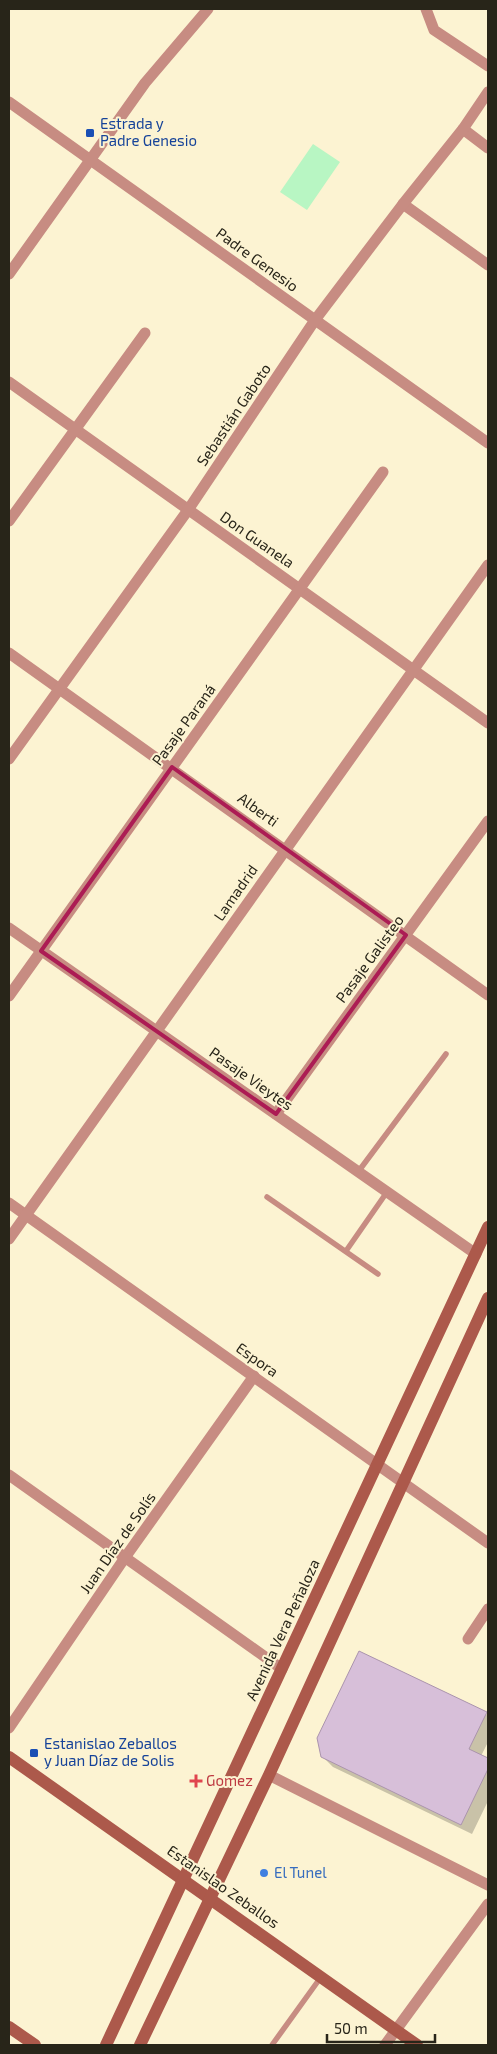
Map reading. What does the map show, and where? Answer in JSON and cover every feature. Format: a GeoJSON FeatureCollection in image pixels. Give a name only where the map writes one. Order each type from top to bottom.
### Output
{"type":"FeatureCollection","features":[{"type":"Feature","properties":{"kind":"main road","name":"Avenida Vera Peñaloza"},"geometry":{"type":"LineString","coordinates":[[106,2045],[488,1227]]}},
{"type":"Feature","properties":{"kind":"main road"},"geometry":{"type":"LineString","coordinates":[[140,2045],[269,1775],[488,1298]]}},
{"type":"Feature","properties":{"kind":"main road","name":"Estanislao Zeballos"},"geometry":{"type":"LineString","coordinates":[[9,1757],[417,2045]]}},
{"type":"Feature","properties":{"kind":"main road"},"geometry":{"type":"LineString","coordinates":[[9,2027],[35,2045]]}},
{"type":"Feature","properties":{"kind":"street"},"geometry":{"type":"LineString","coordinates":[[9,274],[145,83],[208,9]]}},
{"type":"Feature","properties":{"kind":"street"},"geometry":{"type":"LineString","coordinates":[[430,12],[434,30],[488,66]]}},
{"type":"Feature","properties":{"kind":"street","name":"Sebastián Gaboto"},"geometry":{"type":"LineString","coordinates":[[9,759],[188,510],[315,320],[488,94]]}},
{"type":"Feature","properties":{"kind":"street","name":"Padre Genesio"},"geometry":{"type":"LineString","coordinates":[[9,102],[488,443]]}},
{"type":"Feature","properties":{"kind":"street"},"geometry":{"type":"LineString","coordinates":[[463,129],[488,148]]}},
{"type":"Feature","properties":{"kind":"street"},"geometry":{"type":"LineString","coordinates":[[402,204],[488,265]]}},
{"type":"Feature","properties":{"kind":"street"},"geometry":{"type":"LineString","coordinates":[[9,521],[145,333]]}},
{"type":"Feature","properties":{"kind":"street","name":"Don Guanela"},"geometry":{"type":"LineString","coordinates":[[9,382],[488,723]]}},
{"type":"Feature","properties":{"kind":"street","name":"Pasaje Paraná"},"geometry":{"type":"LineString","coordinates":[[9,996],[383,472]]}},
{"type":"Feature","properties":{"kind":"street","name":"Lamadrid"},"geometry":{"type":"LineString","coordinates":[[9,1239],[488,565]]}},
{"type":"Feature","properties":{"kind":"street","name":"Alberti"},"geometry":{"type":"LineString","coordinates":[[9,653],[172,767],[488,995]]}},
{"type":"Feature","properties":{"kind":"street","name":"Pasaje Galisteo"},"geometry":{"type":"LineString","coordinates":[[276,1114],[488,821]]}},
{"type":"Feature","properties":{"kind":"street","name":"Pasaje Vieytes"},"geometry":{"type":"LineString","coordinates":[[9,928],[476,1254]]}},
{"type":"Feature","properties":{"kind":"street","name":"Espora"},"geometry":{"type":"LineString","coordinates":[[9,1203],[488,1543]]}},
{"type":"Feature","properties":{"kind":"street","name":"Juan Díaz de Solís"},"geometry":{"type":"LineString","coordinates":[[9,1728],[124,1559],[254,1376]]}},
{"type":"Feature","properties":{"kind":"street"},"geometry":{"type":"LineString","coordinates":[[9,1476],[282,1670]]}},
{"type":"Feature","properties":{"kind":"street"},"geometry":{"type":"LineString","coordinates":[[468,1639],[488,1609]]}},
{"type":"Feature","properties":{"kind":"street"},"geometry":{"type":"LineString","coordinates":[[269,1775],[488,1884]]}},
{"type":"Feature","properties":{"kind":"street"},"geometry":{"type":"LineString","coordinates":[[385,2045],[488,1904]]}},
{"type":"Feature","properties":{"kind":"lane"},"geometry":{"type":"LineString","coordinates":[[358,1172],[446,1054]]}},
{"type":"Feature","properties":{"kind":"lane"},"geometry":{"type":"LineString","coordinates":[[346,1251],[387,1192]]}},
{"type":"Feature","properties":{"kind":"lane"},"geometry":{"type":"LineString","coordinates":[[267,1197],[378,1274]]}},
{"type":"Feature","properties":{"kind":"lane"},"geometry":{"type":"LineString","coordinates":[[272,2045],[321,1977]]}},
{"type":"Feature","properties":{"kind":"highlighted area"},"geometry":{"type":"Polygon","coordinates":[[[172,767],[406,935],[276,1114],[41,951],[172,767]]]}},
{"type":"Feature","properties":{"kind":"green space"},"geometry":{"type":"Polygon","coordinates":[[[313,144],[340,162],[307,210],[280,192],[313,144]]]}},
{"type":"Feature","properties":{"kind":"building"},"geometry":{"type":"Polygon","coordinates":[[[359,1651],[487,1712],[469,1749],[488,1758],[488,1769],[461,1825],[321,1757],[317,1738],[359,1651]]]}},
{"type":"Feature","properties":{"kind":"place","name":"Estrada y Padre Genesio"},"geometry":{"type":"Point","coordinates":[90,133]}},
{"type":"Feature","properties":{"kind":"place","name":"Estanislao Zeballos y Juan Díaz de Solis"},"geometry":{"type":"Point","coordinates":[34,1753]}},
{"type":"Feature","properties":{"kind":"place","name":"Gomez"},"geometry":{"type":"Point","coordinates":[196,1781]}},
{"type":"Feature","properties":{"kind":"place","name":"El Tunel"},"geometry":{"type":"Point","coordinates":[264,1873]}}]}
